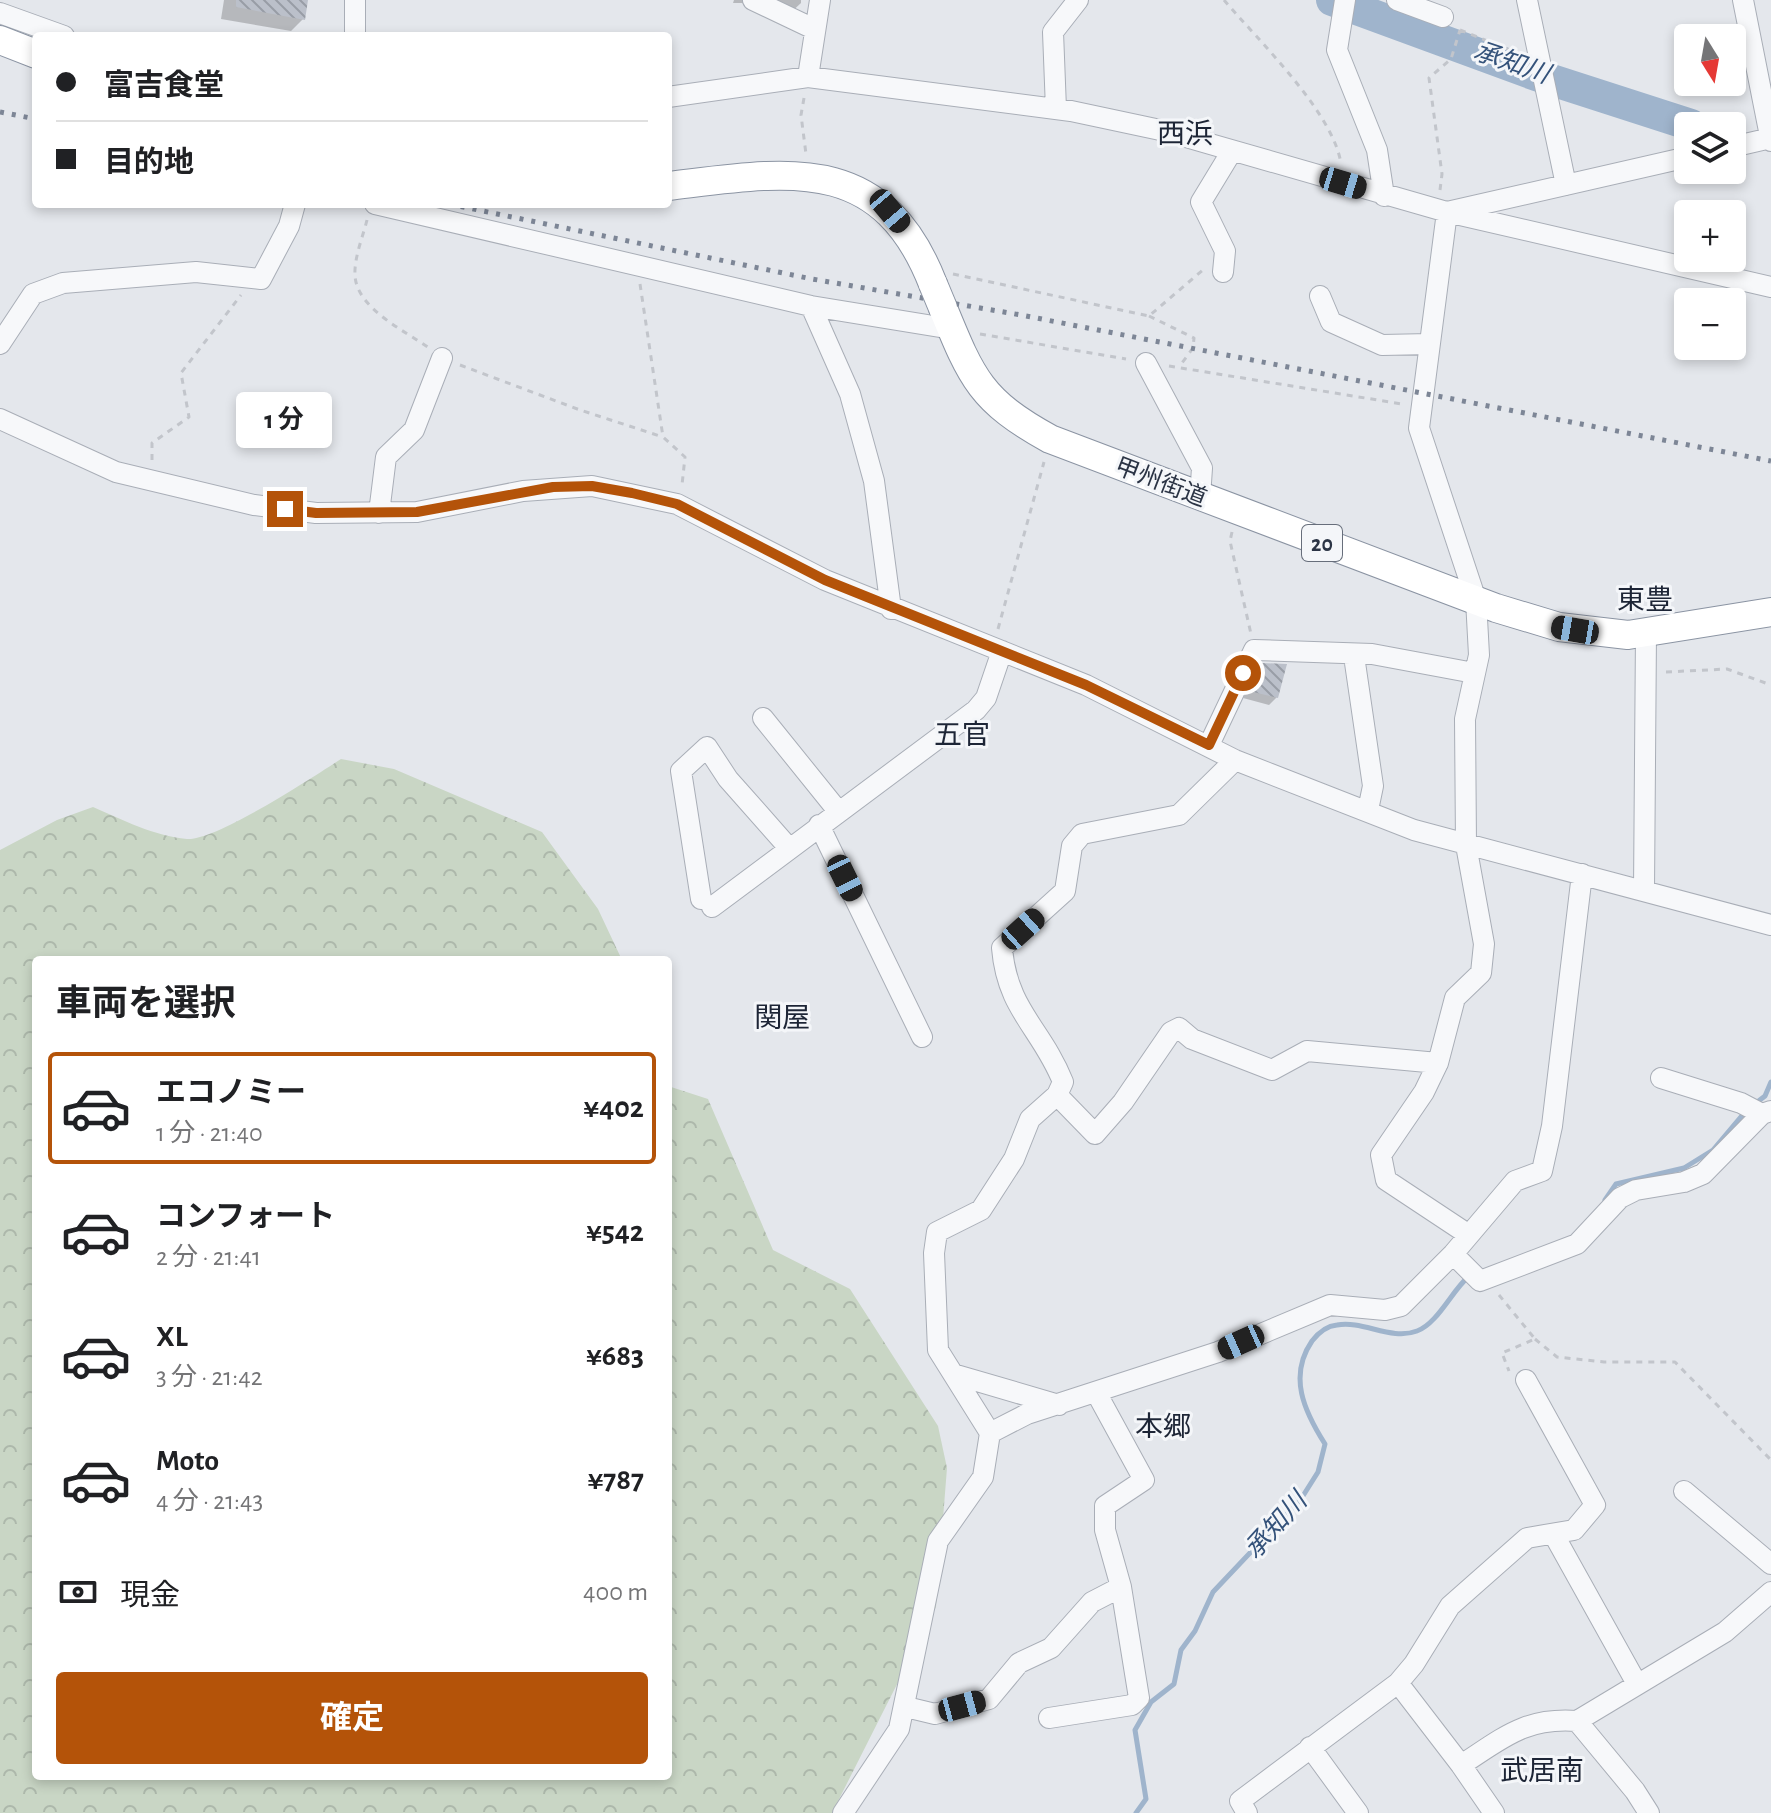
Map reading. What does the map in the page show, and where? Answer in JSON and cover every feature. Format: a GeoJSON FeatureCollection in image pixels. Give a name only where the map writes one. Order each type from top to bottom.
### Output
{"type":"FeatureCollection","features":[{"type":"Feature","properties":{"kind":"highway"},"geometry":{"type":"LineString","coordinates":[[0,40],[32,52]]}},
{"type":"Feature","properties":{"kind":"highway","name":"甲州街道"},"geometry":{"type":"LineString","coordinates":[[672,186],[773,175],[822,179],[847,185],[870,196],[890,211],[907,231],[971,373],[994,403],[1050,439],[1476,600],[1559,627],[1591,633],[1646,633],[1771,612]]}},
{"type":"Feature","properties":{"kind":"street"},"geometry":{"type":"LineString","coordinates":[[355,0],[355,32]]}},
{"type":"Feature","properties":{"kind":"street"},"geometry":{"type":"LineString","coordinates":[[753,0],[814,29]]}},
{"type":"Feature","properties":{"kind":"street"},"geometry":{"type":"LineString","coordinates":[[808,77],[820,0]]}},
{"type":"Feature","properties":{"kind":"street"},"geometry":{"type":"LineString","coordinates":[[1056,109],[1053,32],[1078,0]]}},
{"type":"Feature","properties":{"kind":"street"},"geometry":{"type":"LineString","coordinates":[[1397,0],[1443,17]]}},
{"type":"Feature","properties":{"kind":"street"},"geometry":{"type":"LineString","coordinates":[[1527,0],[1566,185]]}},
{"type":"Feature","properties":{"kind":"street"},"geometry":{"type":"LineString","coordinates":[[1743,0],[1770,139],[1746,144]]}},
{"type":"Feature","properties":{"kind":"street"},"geometry":{"type":"LineString","coordinates":[[1343,7],[1337,50],[1377,150],[1384,196]]}},
{"type":"Feature","properties":{"kind":"street"},"geometry":{"type":"LineString","coordinates":[[0,13],[53,32]]}},
{"type":"Feature","properties":{"kind":"street"},"geometry":{"type":"LineString","coordinates":[[672,96],[808,77],[1056,109],[1165,131],[1442,211],[1771,287]]}},
{"type":"Feature","properties":{"kind":"street"},"geometry":{"type":"LineString","coordinates":[[1223,272],[1225,251],[1201,202],[1232,151]]}},
{"type":"Feature","properties":{"kind":"street"},"geometry":{"type":"LineString","coordinates":[[1442,211],[1674,160]]}},
{"type":"Feature","properties":{"kind":"street"},"geometry":{"type":"LineString","coordinates":[[0,344],[33,294],[63,283],[196,272],[261,279],[289,226],[294,208]]}},
{"type":"Feature","properties":{"kind":"street"},"geometry":{"type":"LineString","coordinates":[[371,211],[637,265],[811,306],[943,307]]}},
{"type":"Feature","properties":{"kind":"street"},"geometry":{"type":"LineString","coordinates":[[1442,211],[1419,428],[1427,458],[1460,544],[1476,600],[1479,655],[1465,719],[1466,845],[1484,944],[1481,973],[1455,998],[1438,1063],[1424,1092],[1381,1155],[1386,1180],[1469,1235]]}},
{"type":"Feature","properties":{"kind":"street"},"geometry":{"type":"LineString","coordinates":[[1320,296],[1331,322],[1382,345],[1430,344]]}},
{"type":"Feature","properties":{"kind":"street"},"geometry":{"type":"LineString","coordinates":[[811,306],[850,394],[874,481],[891,609]]}},
{"type":"Feature","properties":{"kind":"street"},"geometry":{"type":"LineString","coordinates":[[379,513],[386,457],[414,430],[442,358]]}},
{"type":"Feature","properties":{"kind":"street"},"geometry":{"type":"LineString","coordinates":[[1146,363],[1202,468],[1200,497]]}},
{"type":"Feature","properties":{"kind":"street"},"geometry":{"type":"LineString","coordinates":[[0,419],[116,472],[254,505],[316,513],[417,512],[553,487],[592,486],[677,504],[825,580],[1086,685],[1235,760],[1466,845],[1771,925]]}},
{"type":"Feature","properties":{"kind":"street"},"geometry":{"type":"LineString","coordinates":[[1644,891],[1646,633]]}},
{"type":"Feature","properties":{"kind":"street"},"geometry":{"type":"LineString","coordinates":[[789,848],[728,779],[707,747],[681,771],[706,903],[789,848],[976,710],[986,698],[998,649]]}},
{"type":"Feature","properties":{"kind":"street"},"geometry":{"type":"LineString","coordinates":[[1209,745],[1254,650],[1354,656],[1372,654],[1474,673]]}},
{"type":"Feature","properties":{"kind":"street"},"geometry":{"type":"LineString","coordinates":[[1354,656],[1373,786],[1368,810]]}},
{"type":"Feature","properties":{"kind":"street"},"geometry":{"type":"LineString","coordinates":[[763,718],[838,811]]}},
{"type":"Feature","properties":{"kind":"street"},"geometry":{"type":"LineString","coordinates":[[843,1813],[899,1729],[938,1541],[983,1477],[990,1433],[938,1350],[935,1330],[937,1232],[981,1210],[1014,1159],[1030,1119],[1057,1095],[1063,1082],[1056,1065],[1010,993],[1002,948],[1065,891],[1072,846],[1082,834],[1179,815],[1235,760]]}},
{"type":"Feature","properties":{"kind":"street"},"geometry":{"type":"LineString","coordinates":[[819,825],[922,1037]]}},
{"type":"Feature","properties":{"kind":"street"},"geometry":{"type":"LineString","coordinates":[[1471,1270],[1469,1235],[1515,1181],[1542,1171],[1552,1126],[1582,874]]}},
{"type":"Feature","properties":{"kind":"street"},"geometry":{"type":"LineString","coordinates":[[1057,1095],[1095,1134],[1123,1102],[1171,1032],[1179,1028],[1192,1039],[1272,1070],[1307,1051],[1438,1063]]}},
{"type":"Feature","properties":{"kind":"street"},"geometry":{"type":"LineString","coordinates":[[990,1433],[1027,1414],[1097,1394],[1218,1352],[1330,1305],[1385,1310],[1401,1306],[1471,1270],[1577,1244],[1620,1198],[1636,1190],[1684,1182],[1703,1174],[1757,1110],[1661,1078]]}},
{"type":"Feature","properties":{"kind":"street"},"geometry":{"type":"LineString","coordinates":[[953,1374],[1059,1405]]}},
{"type":"Feature","properties":{"kind":"street"},"geometry":{"type":"LineString","coordinates":[[1247,1813],[1240,1801],[1398,1683],[1414,1664],[1450,1606],[1527,1538],[1574,1530],[1595,1505],[1526,1380]]}},
{"type":"Feature","properties":{"kind":"street"},"geometry":{"type":"LineString","coordinates":[[1049,1718],[1132,1705],[1139,1698],[1121,1587],[1105,1530],[1105,1506],[1144,1480],[1097,1394]]}},
{"type":"Feature","properties":{"kind":"street"},"geometry":{"type":"LineString","coordinates":[[1684,1491],[1771,1564]]}},
{"type":"Feature","properties":{"kind":"street"},"geometry":{"type":"LineString","coordinates":[[1554,1535],[1637,1684]]}},
{"type":"Feature","properties":{"kind":"street"},"geometry":{"type":"LineString","coordinates":[[906,1707],[935,1714],[989,1699],[1019,1663],[1051,1648],[1092,1602],[1121,1587]]}},
{"type":"Feature","properties":{"kind":"street"},"geometry":{"type":"LineString","coordinates":[[1461,1765],[1508,1734],[1547,1718],[1577,1721],[1725,1632],[1771,1592]]}},
{"type":"Feature","properties":{"kind":"street"},"geometry":{"type":"LineString","coordinates":[[1398,1683],[1494,1813]]}},
{"type":"Feature","properties":{"kind":"street"},"geometry":{"type":"LineString","coordinates":[[1577,1721],[1635,1791],[1649,1813]]}},
{"type":"Feature","properties":{"kind":"street"},"geometry":{"type":"LineString","coordinates":[[1310,1747],[1358,1813]]}},
{"type":"Feature","properties":{"kind":"path"},"geometry":{"type":"LineString","coordinates":[[1224,0],[1287,70],[1332,137],[1340,157],[1343,183]]}},
{"type":"Feature","properties":{"kind":"path"},"geometry":{"type":"LineString","coordinates":[[1443,17],[1460,30],[1538,61]]}},
{"type":"Feature","properties":{"kind":"path"},"geometry":{"type":"LineString","coordinates":[[1442,211],[1442,174],[1429,78],[1451,59],[1460,30]]}},
{"type":"Feature","properties":{"kind":"path"},"geometry":{"type":"LineString","coordinates":[[773,175],[771,167],[806,157],[801,115],[808,77]]}},
{"type":"Feature","properties":{"kind":"path"},"geometry":{"type":"LineString","coordinates":[[371,211],[354,273],[356,284],[367,303],[442,358],[580,410],[663,437],[685,457],[685,479],[677,504]]}},
{"type":"Feature","properties":{"kind":"path"},"geometry":{"type":"LineString","coordinates":[[1149,316],[1225,251]]}},
{"type":"Feature","properties":{"kind":"path"},"geometry":{"type":"LineString","coordinates":[[637,265],[663,437]]}},
{"type":"Feature","properties":{"kind":"path"},"geometry":{"type":"LineString","coordinates":[[1179,367],[1189,356],[1194,338],[1149,316],[953,274],[943,307],[1146,363],[1391,400],[1421,410]]}},
{"type":"Feature","properties":{"kind":"path"},"geometry":{"type":"LineString","coordinates":[[151,480],[152,443],[189,417],[181,373],[253,280]]}},
{"type":"Feature","properties":{"kind":"path"},"geometry":{"type":"LineString","coordinates":[[998,649],[1050,439]]}},
{"type":"Feature","properties":{"kind":"path"},"geometry":{"type":"LineString","coordinates":[[1236,511],[1230,541],[1254,650]]}},
{"type":"Feature","properties":{"kind":"path"},"geometry":{"type":"LineString","coordinates":[[1646,674],[1727,669],[1771,685]]}},
{"type":"Feature","properties":{"kind":"path"},"geometry":{"type":"LineString","coordinates":[[1471,1270],[1535,1339],[1557,1357],[1604,1362],[1675,1362],[1771,1460]]}},
{"type":"Feature","properties":{"kind":"path"},"geometry":{"type":"LineString","coordinates":[[1526,1380],[1510,1373],[1502,1353],[1535,1339]]}},
{"type":"Feature","properties":{"kind":"green space"},"geometry":{"type":"Polygon","coordinates":[[[341,759],[394,769],[542,832],[598,909],[620,956],[32,956],[32,1780],[672,1780],[672,1087],[708,1099],[773,1250],[850,1289],[938,1426],[947,1468],[936,1607],[832,1813],[0,1813],[0,850],[57,820],[93,807],[139,827],[187,839],[219,830],[341,759]]]}},
{"type":"Feature","properties":{"kind":"building"},"geometry":{"type":"Polygon","coordinates":[[[236,0],[308,0],[305,20],[236,7],[236,0]]]}},
{"type":"Feature","properties":{"kind":"building"},"geometry":{"type":"Polygon","coordinates":[[[1262,663],[1287,664],[1278,698],[1249,691],[1262,663]]]}},
{"type":"Feature","properties":{"kind":"waterway","name":"承知川"},"geometry":{"type":"LineString","coordinates":[[1332,0],[1536,75],[1674,120]]}},
{"type":"Feature","properties":{"kind":"waterway","name":"承知川"},"geometry":{"type":"LineString","coordinates":[[1756,1103],[1765,1096],[1771,1082]]}},
{"type":"Feature","properties":{"kind":"waterway","name":"承知川"},"geometry":{"type":"LineString","coordinates":[[1605,1200],[1616,1184],[1684,1168],[1713,1150],[1745,1112]]}},
{"type":"Feature","properties":{"kind":"waterway","name":"承知川"},"geometry":{"type":"LineString","coordinates":[[1136,1813],[1146,1799],[1135,1730],[1151,1702],[1174,1684],[1181,1650],[1195,1631],[1213,1592],[1301,1499],[1318,1472],[1325,1444],[1305,1406],[1300,1380],[1301,1367],[1312,1341],[1329,1327],[1347,1324],[1397,1334],[1417,1331],[1438,1315],[1468,1277]]}},
{"type":"Feature","properties":{"kind":"railway"},"geometry":{"type":"LineString","coordinates":[[0,112],[32,118]]}},
{"type":"Feature","properties":{"kind":"railway"},"geometry":{"type":"LineString","coordinates":[[468,208],[812,279],[1021,315],[1771,461]]}},
{"type":"Feature","properties":{"kind":"district","name":"西浜"},"geometry":{"type":"Point","coordinates":[1185,133]}},
{"type":"Feature","properties":{"kind":"district","name":"東豊"},"geometry":{"type":"Point","coordinates":[1645,599]}},
{"type":"Feature","properties":{"kind":"district","name":"五官"},"geometry":{"type":"Point","coordinates":[962,734]}},
{"type":"Feature","properties":{"kind":"district","name":"関屋"},"geometry":{"type":"Point","coordinates":[782,1017]}},
{"type":"Feature","properties":{"kind":"district","name":"本郷"},"geometry":{"type":"Point","coordinates":[1163,1426]}},
{"type":"Feature","properties":{"kind":"district","name":"武居南"},"geometry":{"type":"Point","coordinates":[1542,1770]}},
{"type":"Feature","properties":{"kind":"route"},"geometry":{"type":"LineString","coordinates":[[285,509],[316,513],[417,512],[523,491],[592,486],[677,504],[825,580],[1086,685],[1209,745],[1243,673]]}}]}
